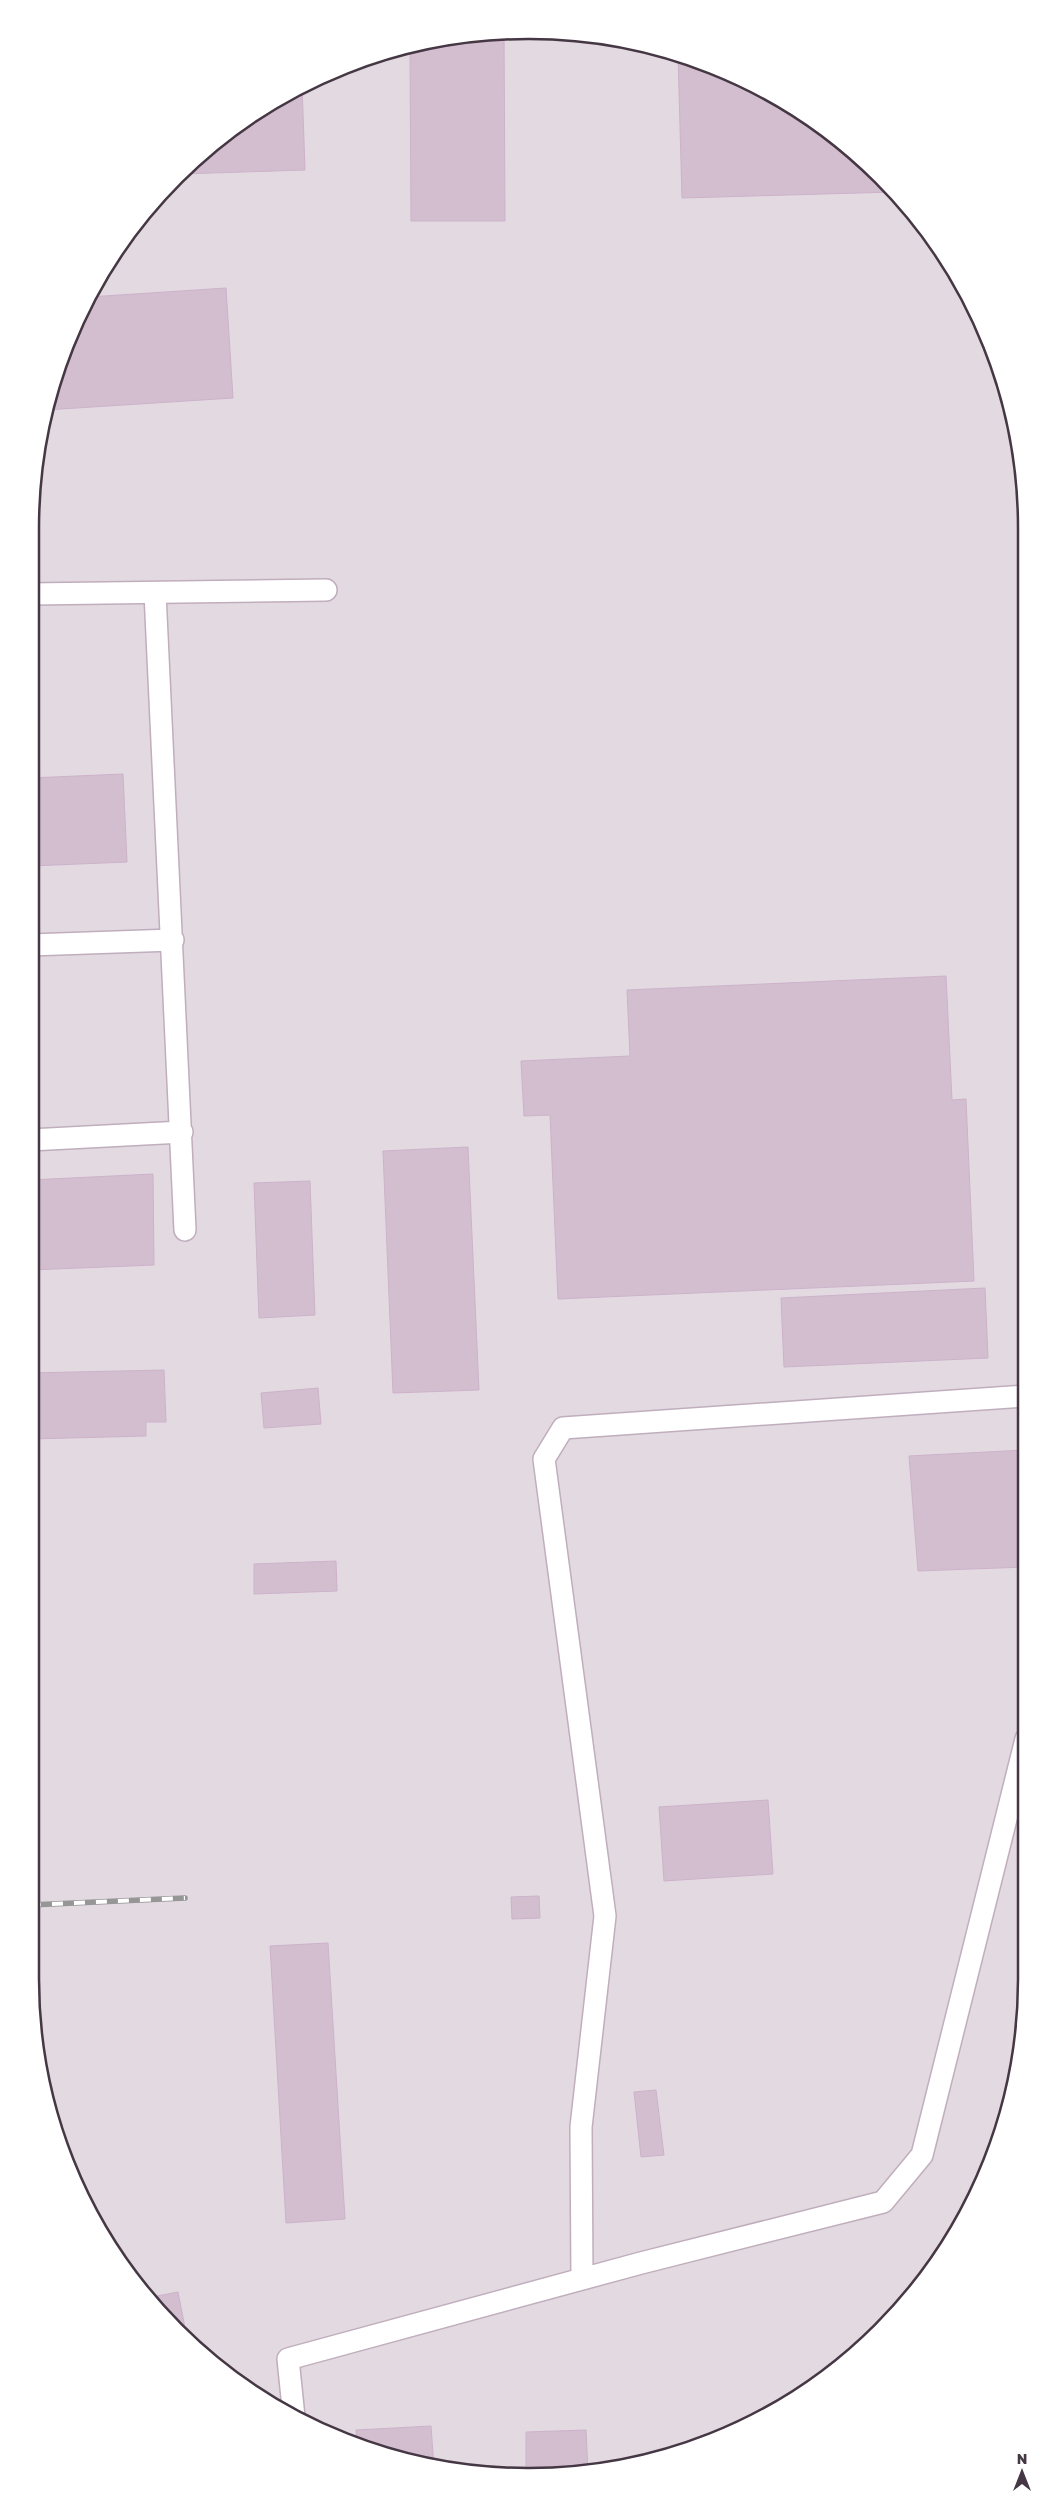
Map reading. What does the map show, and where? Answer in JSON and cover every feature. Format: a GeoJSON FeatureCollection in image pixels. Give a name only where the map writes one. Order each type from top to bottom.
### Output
{"type":"FeatureCollection","features":[{"type":"Feature","properties":{"kind":"lane"},"geometry":{"type":"LineString","coordinates":[[39,594],[326,590]]}},
{"type":"Feature","properties":{"kind":"lane"},"geometry":{"type":"LineString","coordinates":[[155,593],[173,940],[185,1230]]}},
{"type":"Feature","properties":{"kind":"lane"},"geometry":{"type":"LineString","coordinates":[[39,945],[173,940]]}},
{"type":"Feature","properties":{"kind":"lane"},"geometry":{"type":"LineString","coordinates":[[39,1140],[182,1132]]}},
{"type":"Feature","properties":{"kind":"lane"},"geometry":{"type":"LineString","coordinates":[[582,2279],[581,2128],[605,1916],[544,1459],[563,1428],[1018,1396]]}},
{"type":"Feature","properties":{"kind":"lane"},"geometry":{"type":"LineString","coordinates":[[293,2408],[288,2359],[582,2279],[883,2202],[922,2155],[1018,1771]]}},
{"type":"Feature","properties":{"kind":"shaded area"},"geometry":{"type":"Polygon","coordinates":[[[496,40],[561,40],[592,43],[655,55],[686,65],[745,89],[801,121],[827,140],[875,182],[917,230],[953,284],[981,341],[1002,402],[1014,465],[1018,528],[1018,1978],[1017,2011],[1009,2074],[992,2136],[968,2195],[936,2251],[917,2277],[875,2325],[827,2367],[801,2386],[745,2418],[716,2431],[655,2452],[624,2459],[561,2467],[496,2467],[465,2464],[402,2452],[341,2431],[312,2418],[256,2386],[230,2367],[182,2325],[140,2277],[121,2251],[89,2195],[76,2166],[55,2105],[48,2074],[40,2011],[39,528],[40,496],[48,433],[65,371],[89,312],[104,284],[121,256],[160,206],[182,182],[230,140],[256,121],[312,89],[341,76],[402,55],[433,48],[496,40]]]}},
{"type":"Feature","properties":{"kind":"building"},"geometry":{"type":"Polygon","coordinates":[[[504,40],[505,221],[411,221],[410,53],[465,43],[504,40]]]}},
{"type":"Feature","properties":{"kind":"building"},"geometry":{"type":"Polygon","coordinates":[[[678,62],[745,89],[801,121],[851,160],[884,192],[682,198],[678,62]]]}},
{"type":"Feature","properties":{"kind":"building"},"geometry":{"type":"Polygon","coordinates":[[[302,94],[305,170],[191,174],[230,140],[256,121],[302,94]]]}},
{"type":"Feature","properties":{"kind":"building"},"geometry":{"type":"Polygon","coordinates":[[[226,288],[233,398],[53,409],[76,341],[97,296],[226,288]]]}},
{"type":"Feature","properties":{"kind":"building"},"geometry":{"type":"Polygon","coordinates":[[[123,774],[127,862],[39,866],[39,778],[123,774]]]}},
{"type":"Feature","properties":{"kind":"building"},"geometry":{"type":"Polygon","coordinates":[[[946,976],[952,1100],[966,1099],[974,1281],[558,1299],[550,1115],[524,1116],[521,1061],[630,1056],[627,990],[946,976]]]}},
{"type":"Feature","properties":{"kind":"building"},"geometry":{"type":"Polygon","coordinates":[[[468,1147],[479,1390],[393,1393],[383,1151],[468,1147]]]}},
{"type":"Feature","properties":{"kind":"building"},"geometry":{"type":"Polygon","coordinates":[[[153,1174],[154,1265],[39,1270],[39,1180],[153,1174]]]}},
{"type":"Feature","properties":{"kind":"building"},"geometry":{"type":"Polygon","coordinates":[[[310,1181],[315,1315],[259,1318],[254,1183],[310,1181]]]}},
{"type":"Feature","properties":{"kind":"building"},"geometry":{"type":"Polygon","coordinates":[[[985,1288],[988,1358],[784,1367],[781,1298],[985,1288]]]}},
{"type":"Feature","properties":{"kind":"building"},"geometry":{"type":"Polygon","coordinates":[[[164,1370],[166,1422],[146,1422],[146,1436],[39,1439],[39,1373],[164,1370]]]}},
{"type":"Feature","properties":{"kind":"building"},"geometry":{"type":"Polygon","coordinates":[[[318,1388],[321,1424],[264,1428],[261,1393],[318,1388]]]}},
{"type":"Feature","properties":{"kind":"building"},"geometry":{"type":"Polygon","coordinates":[[[1018,1450],[1018,1567],[918,1571],[909,1456],[1018,1450]]]}},
{"type":"Feature","properties":{"kind":"building"},"geometry":{"type":"Polygon","coordinates":[[[336,1561],[337,1591],[254,1594],[254,1564],[336,1561]]]}},
{"type":"Feature","properties":{"kind":"building"},"geometry":{"type":"Polygon","coordinates":[[[768,1800],[773,1874],[664,1881],[659,1807],[768,1800]]]}},
{"type":"Feature","properties":{"kind":"building"},"geometry":{"type":"Polygon","coordinates":[[[539,1896],[540,1918],[512,1919],[511,1897],[539,1896]]]}},
{"type":"Feature","properties":{"kind":"building"},"geometry":{"type":"Polygon","coordinates":[[[328,1943],[345,2219],[286,2223],[270,1946],[328,1943]]]}},
{"type":"Feature","properties":{"kind":"building"},"geometry":{"type":"Polygon","coordinates":[[[656,2090],[664,2155],[641,2157],[634,2092],[656,2090]]]}},
{"type":"Feature","properties":{"kind":"building"},"geometry":{"type":"Polygon","coordinates":[[[178,2292],[185,2328],[182,2325],[156,2296],[178,2292]]]}},
{"type":"Feature","properties":{"kind":"building"},"geometry":{"type":"Polygon","coordinates":[[[431,2426],[433,2459],[402,2452],[356,2437],[356,2430],[431,2426]]]}},
{"type":"Feature","properties":{"kind":"building"},"geometry":{"type":"Polygon","coordinates":[[[586,2430],[588,2464],[526,2468],[526,2432],[586,2430]]]}},
{"type":"Feature","properties":{"kind":"railway"},"geometry":{"type":"LineString","coordinates":[[39,1905],[185,1898]]}}]}
